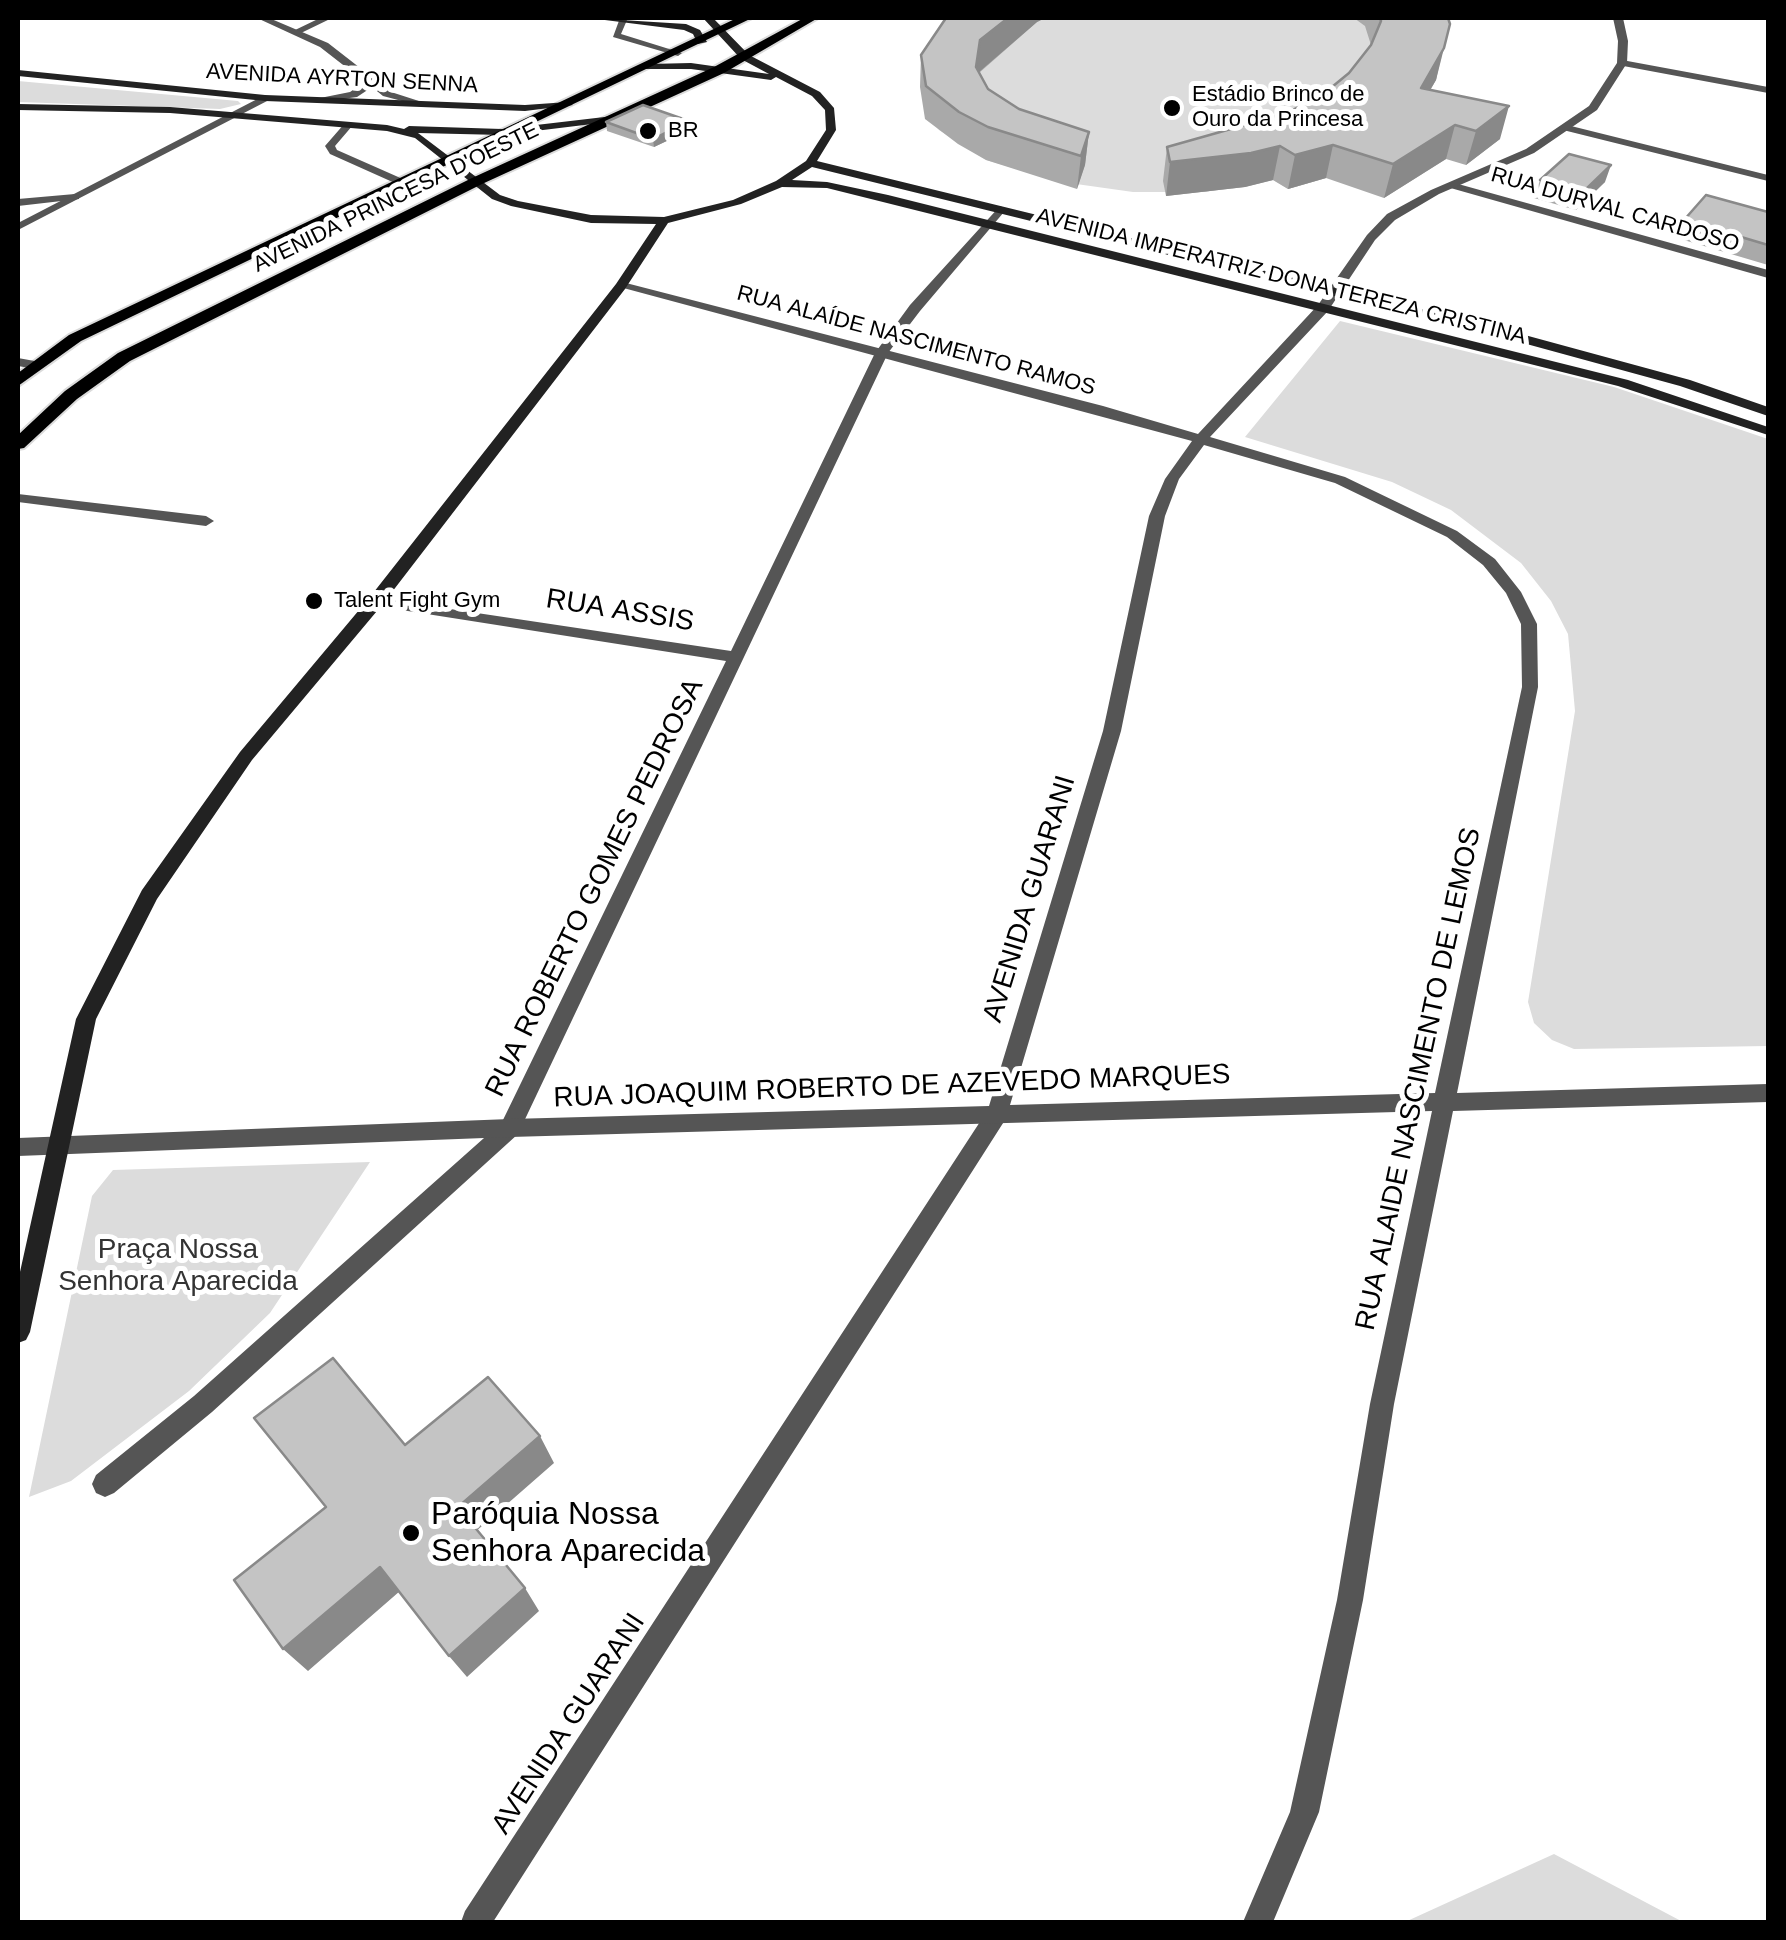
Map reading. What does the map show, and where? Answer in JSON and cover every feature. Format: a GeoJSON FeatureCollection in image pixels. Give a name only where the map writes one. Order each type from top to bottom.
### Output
{"type":"FeatureCollection","features":[{"type":"Feature","properties":{"kind":"main road"},"geometry":{"type":"LineString","coordinates":[[594,18],[665,23],[694,30],[702,42]]}},
{"type":"Feature","properties":{"kind":"main road"},"geometry":{"type":"LineString","coordinates":[[665,23],[690,18]]}},
{"type":"Feature","properties":{"kind":"main road"},"geometry":{"type":"LineString","coordinates":[[708,18],[745,57],[816,94],[830,110],[831,130],[810,163]]}},
{"type":"Feature","properties":{"kind":"main road","name":"AVENIDA PRINCESA D'OESTE"},"geometry":{"type":"LineString","coordinates":[[18,381],[75,338],[746,18]]}},
{"type":"Feature","properties":{"kind":"main road","name":"AVENIDA PRINCESA D'OESTE"},"geometry":{"type":"LineString","coordinates":[[18,444],[71,395],[124,357],[477,181],[719,70],[812,18]]}},
{"type":"Feature","properties":{"kind":"main road"},"geometry":{"type":"LineString","coordinates":[[648,67],[675,65],[793,80]]}},
{"type":"Feature","properties":{"kind":"main road","name":"AVENIDA AYRTON SENNA"},"geometry":{"type":"LineString","coordinates":[[18,75],[265,98],[525,108],[568,105]]}},
{"type":"Feature","properties":{"kind":"main road","name":"AVENIDA AYRTON SENNA"},"geometry":{"type":"LineString","coordinates":[[22,108],[152,110],[387,128],[418,136],[496,197],[538,211],[591,219],[664,221],[737,202],[780,183],[810,163]]}},
{"type":"Feature","properties":{"kind":"main road"},"geometry":{"type":"LineString","coordinates":[[387,128],[511,131],[613,119]]}},
{"type":"Feature","properties":{"kind":"main road","name":"AVENIDA IMPERATRIZ DONA TEREZA CRISTINA"},"geometry":{"type":"LineString","coordinates":[[810,163],[1323,308],[1639,387],[1768,431]]}},
{"type":"Feature","properties":{"kind":"main road","name":"AVENIDA IMPERATRIZ DONA TEREZA CRISTINA"},"geometry":{"type":"LineString","coordinates":[[780,183],[845,187],[1334,291],[1637,369],[1768,412]]}},
{"type":"Feature","properties":{"kind":"main road"},"geometry":{"type":"LineString","coordinates":[[397,184],[425,189],[433,194],[434,202]]}},
{"type":"Feature","properties":{"kind":"main road"},"geometry":{"type":"LineString","coordinates":[[18,1332],[55,1147],[86,1019],[149,895],[246,756],[376,600],[622,286],[664,221]]}},
{"type":"Feature","properties":{"kind":"street"},"geometry":{"type":"LineString","coordinates":[[262,18],[298,31],[350,62],[388,94],[418,102]]}},
{"type":"Feature","properties":{"kind":"street"},"geometry":{"type":"LineString","coordinates":[[298,31],[327,18]]}},
{"type":"Feature","properties":{"kind":"street"},"geometry":{"type":"LineString","coordinates":[[1618,18],[1622,63],[1768,90]]}},
{"type":"Feature","properties":{"kind":"street","name":"AVENIDA GUARANI"},"geometry":{"type":"LineString","coordinates":[[476,1922],[996,1114],[1112,732],[1156,516],[1172,479],[1200,440],[1323,308],[1371,238],[1391,217],[1568,128],[1592,108],[1622,63]]}},
{"type":"Feature","properties":{"kind":"street"},"geometry":{"type":"LineString","coordinates":[[324,100],[352,95],[372,82]]}},
{"type":"Feature","properties":{"kind":"street"},"geometry":{"type":"LineString","coordinates":[[18,227],[265,98]]}},
{"type":"Feature","properties":{"kind":"street"},"geometry":{"type":"LineString","coordinates":[[1568,128],[1768,178]]}},
{"type":"Feature","properties":{"kind":"street","name":"RUA DURVAL CARDOSO"},"geometry":{"type":"LineString","coordinates":[[1451,185],[1768,274]]}},
{"type":"Feature","properties":{"kind":"street"},"geometry":{"type":"LineString","coordinates":[[18,203],[75,197]]}},
{"type":"Feature","properties":{"kind":"street","name":"RUA ROBERTO GOMES PEDROSA"},"geometry":{"type":"LineString","coordinates":[[105,1484],[204,1404],[510,1128],[882,353],[915,308],[995,217]]}},
{"type":"Feature","properties":{"kind":"street","name":"RUA ALAÍDE NASCIMENTO RAMOS"},"geometry":{"type":"LineString","coordinates":[[622,286],[1098,409],[1200,440]]}},
{"type":"Feature","properties":{"kind":"street"},"geometry":{"type":"LineString","coordinates":[[18,362],[35,365]]}},
{"type":"Feature","properties":{"kind":"street","name":"RUA ALAIDE NASCIMENTO DE LEMOS"},"geometry":{"type":"LineString","coordinates":[[1200,440],[1340,480],[1452,534],[1489,562],[1513,592],[1529,624],[1530,687],[1382,1404],[1350,1600],[1304,1812],[1258,1922]]}},
{"type":"Feature","properties":{"kind":"street"},"geometry":{"type":"LineString","coordinates":[[18,498],[206,521]]}},
{"type":"Feature","properties":{"kind":"street","name":"RUA ASSIS"},"geometry":{"type":"LineString","coordinates":[[376,600],[737,657]]}},
{"type":"Feature","properties":{"kind":"street","name":"RUA JOAQUIM ROBERTO DE AZEVEDO MARQUES"},"geometry":{"type":"LineString","coordinates":[[18,1148],[510,1128],[1768,1092]]}},
{"type":"Feature","properties":{"kind":"lane"},"geometry":{"type":"LineString","coordinates":[[623,20],[616,35],[678,53]]}},
{"type":"Feature","properties":{"kind":"lane"},"geometry":{"type":"LineString","coordinates":[[348,125],[330,146],[333,152],[397,184]]}},
{"type":"Feature","properties":{"kind":"green space","name":"Estádio Brinco de Ouro da Princesa"},"geometry":{"type":"Polygon","coordinates":[[[984,18],[1403,18],[1442,55],[1436,80],[1422,105],[1382,147],[1326,178],[1288,189],[1273,180],[1205,192],[1133,192],[1062,182],[986,160],[939,130],[924,112],[984,18]]]}},
{"type":"Feature","properties":{"kind":"green space"},"geometry":{"type":"Polygon","coordinates":[[[18,81],[241,104],[220,109],[18,102],[18,81]]]}},
{"type":"Feature","properties":{"kind":"green space"},"geometry":{"type":"Polygon","coordinates":[[[1340,321],[1614,387],[1768,439],[1768,1046],[1574,1049],[1552,1040],[1534,1023],[1528,1002],[1575,711],[1568,634],[1551,601],[1521,563],[1451,510],[1392,482],[1245,437],[1340,321]]]}},
{"type":"Feature","properties":{"kind":"green space","name":"Praça Nossa Senhora Aparecida"},"geometry":{"type":"Polygon","coordinates":[[[370,1162],[270,1313],[189,1391],[71,1481],[29,1497],[92,1196],[113,1170],[370,1162]]]}},
{"type":"Feature","properties":{"kind":"green space"},"geometry":{"type":"Polygon","coordinates":[[[1554,1854],[1683,1922],[1405,1922],[1554,1854]]]}},
{"type":"Feature","properties":{"kind":"building"},"geometry":{"type":"Polygon","coordinates":[[[946,18],[1008,18],[980,40],[976,67],[988,89],[1019,109],[1089,132],[1081,156],[988,127],[959,112],[926,86],[921,55],[946,18]]]}},
{"type":"Feature","properties":{"kind":"building"},"geometry":{"type":"Polygon","coordinates":[[[1380,18],[1448,18],[1444,48],[1421,88],[1509,106],[1476,131],[1455,125],[1393,164],[1333,145],[1295,155],[1280,146],[1170,162],[1167,147],[1284,114],[1321,96],[1349,73],[1371,45],[1380,18]]]}},
{"type":"Feature","properties":{"kind":"building"},"geometry":{"type":"Polygon","coordinates":[[[643,105],[689,121],[653,139],[606,122],[643,105]]]}},
{"type":"Feature","properties":{"kind":"building"},"geometry":{"type":"Polygon","coordinates":[[[1569,154],[1611,165],[1583,192],[1540,180],[1569,154]]]}},
{"type":"Feature","properties":{"kind":"building"},"geometry":{"type":"Polygon","coordinates":[[[1706,195],[1768,212],[1768,245],[1684,220],[1706,195]]]}},
{"type":"Feature","properties":{"kind":"building","name":"Paróquia Nossa Senhora Aparecida"},"geometry":{"type":"Polygon","coordinates":[[[333,1358],[405,1445],[488,1377],[540,1436],[458,1507],[525,1588],[449,1656],[380,1567],[283,1649],[234,1580],[326,1507],[254,1418],[333,1358]]]}},
{"type":"Feature","properties":{"kind":"place","name":"Estádio Brinco de Ouro da Princesa"},"geometry":{"type":"Point","coordinates":[1172,108]}},
{"type":"Feature","properties":{"kind":"place","name":"BR"},"geometry":{"type":"Point","coordinates":[648,131]}},
{"type":"Feature","properties":{"kind":"place","name":"Talent Fight Gym"},"geometry":{"type":"Point","coordinates":[314,601]}},
{"type":"Feature","properties":{"kind":"place","name":"Paróquia Nossa Senhora Aparecida"},"geometry":{"type":"Point","coordinates":[411,1533]}}]}
